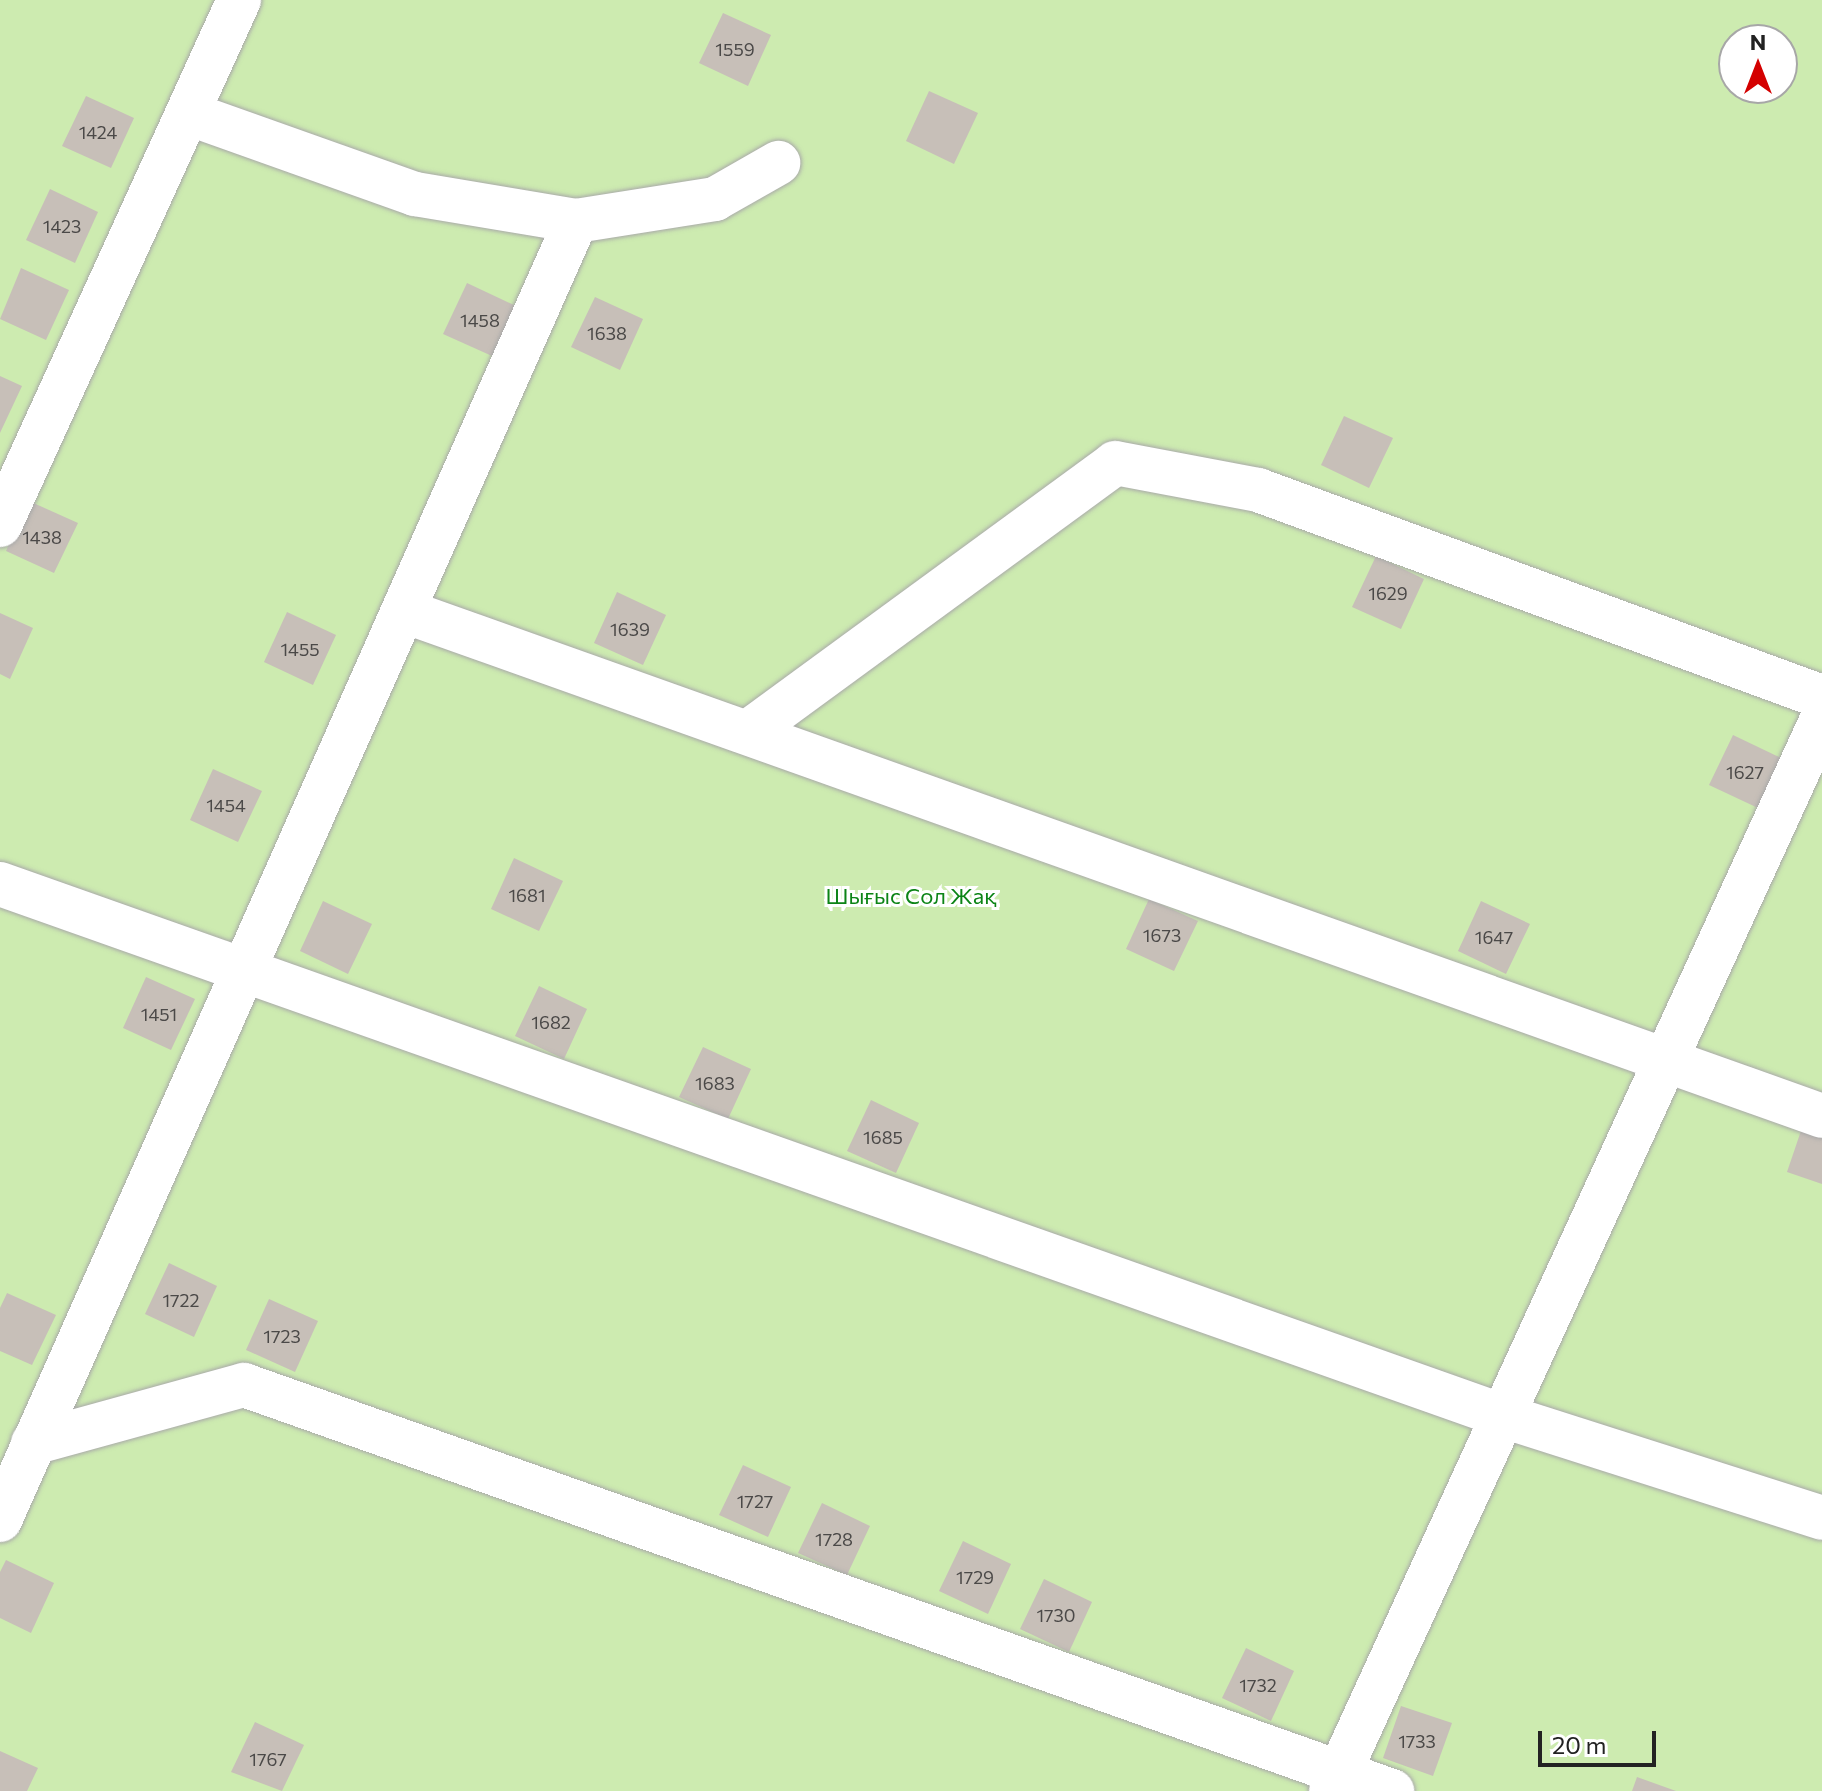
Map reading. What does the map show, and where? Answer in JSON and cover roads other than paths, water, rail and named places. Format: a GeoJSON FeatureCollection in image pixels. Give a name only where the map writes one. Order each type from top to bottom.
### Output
{"type":"FeatureCollection","features":[{"type":"Feature","properties":{"kind":"street"},"geometry":{"type":"LineString","coordinates":[[0,525],[190,114],[239,0]]}},
{"type":"Feature","properties":{"kind":"street"},"geometry":{"type":"LineString","coordinates":[[190,114],[415,194],[576,221],[715,199],[778,163]]}},
{"type":"Feature","properties":{"kind":"street"},"geometry":{"type":"LineString","coordinates":[[0,1520],[576,221]]}},
{"type":"Feature","properties":{"kind":"street"},"geometry":{"type":"LineString","coordinates":[[748,732],[1115,463],[1258,490],[1822,697]]}},
{"type":"Feature","properties":{"kind":"street"},"geometry":{"type":"LineString","coordinates":[[404,611],[1822,1116]]}},
{"type":"Feature","properties":{"kind":"street"},"geometry":{"type":"LineString","coordinates":[[1335,1783],[1822,719]]}},
{"type":"Feature","properties":{"kind":"street"},"geometry":{"type":"LineString","coordinates":[[0,884],[244,973],[1503,1416],[1822,1518]]}},
{"type":"Feature","properties":{"kind":"street"},"geometry":{"type":"LineString","coordinates":[[33,1443],[244,1385],[1335,1783],[1392,1791]]}},
{"type":"Feature","properties":{"kind":"park label","name":"Шығыс Сол Жақ"},"geometry":{"type":"Point","coordinates":[911,896]}}]}
